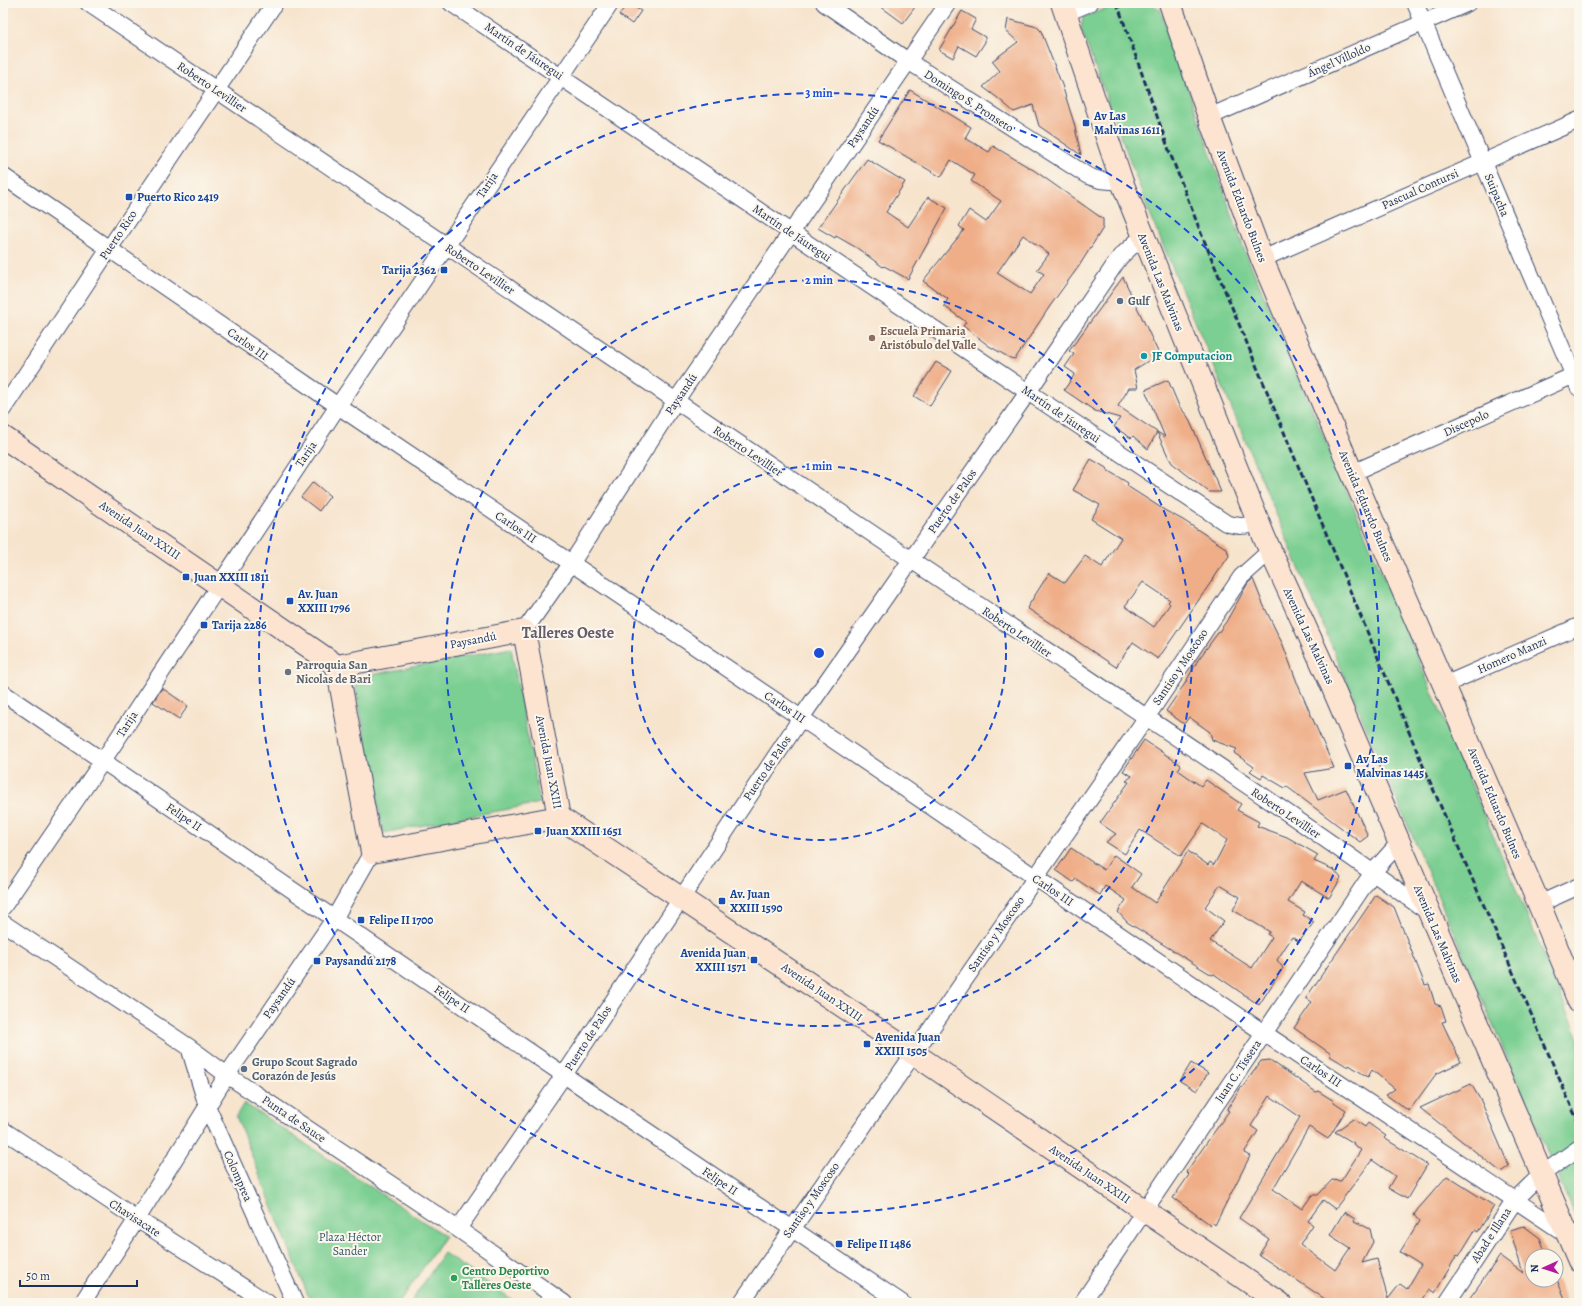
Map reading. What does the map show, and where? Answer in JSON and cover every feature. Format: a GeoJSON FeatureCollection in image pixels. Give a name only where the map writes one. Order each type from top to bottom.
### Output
{"type":"FeatureCollection","features":[{"type":"Feature","properties":{"kind":"main road","name":"Avenida Eduardo Bulnes"},"geometry":{"type":"LineString","coordinates":[[1170,3],[1209,117],[1262,259],[1352,473],[1539,904],[1579,1002]]}},
{"type":"Feature","properties":{"kind":"main road","name":"Avenida Las Malvinas"},"geometry":{"type":"LineString","coordinates":[[1064,8],[1122,182],[1258,522],[1329,679],[1579,1261]]}},
{"type":"Feature","properties":{"kind":"main road","name":"Avenida Juan XXIII"},"geometry":{"type":"LineString","coordinates":[[3,437],[337,666]]}},
{"type":"Feature","properties":{"kind":"main road","name":"Avenida Juan XXIII"},"geometry":{"type":"LineString","coordinates":[[524,631],[559,817],[913,1053],[1280,1303]]}},
{"type":"Feature","properties":{"kind":"main road","name":"Paysandú"},"geometry":{"type":"LineString","coordinates":[[337,666],[524,631]]}},
{"type":"Feature","properties":{"kind":"main road"},"geometry":{"type":"LineString","coordinates":[[337,666],[372,852],[559,817]]}},
{"type":"Feature","properties":{"kind":"street","name":"Roberto Levillier"},"geometry":{"type":"LineString","coordinates":[[88,3],[217,89],[675,402],[1146,718],[1373,872],[1428,912]]}},
{"type":"Feature","properties":{"kind":"street","name":"Puerto Rico"},"geometry":{"type":"LineString","coordinates":[[3,409],[109,248],[275,3]]}},
{"type":"Feature","properties":{"kind":"street","name":"Martín de Jáuregui"},"geometry":{"type":"LineString","coordinates":[[451,3],[791,233],[1226,523],[1237,527],[1247,527],[1258,522]]}},
{"type":"Feature","properties":{"kind":"street","name":"Tarija"},"geometry":{"type":"LineString","coordinates":[[3,907],[102,762],[338,406],[611,3]]}},
{"type":"Feature","properties":{"kind":"street","name":"Domingo S. Pronseto"},"geometry":{"type":"LineString","coordinates":[[824,3],[908,61],[1088,176],[1100,180],[1122,182]]}},
{"type":"Feature","properties":{"kind":"street","name":"Paysandú"},"geometry":{"type":"LineString","coordinates":[[524,631],[571,564],[675,402],[948,3]]}},
{"type":"Feature","properties":{"kind":"street"},"geometry":{"type":"LineString","coordinates":[[1064,8],[1090,3]]}},
{"type":"Feature","properties":{"kind":"street","name":"Suipacha"},"geometry":{"type":"LineString","coordinates":[[1415,3],[1577,379]]}},
{"type":"Feature","properties":{"kind":"street","name":"Ángel Villoldo"},"geometry":{"type":"LineString","coordinates":[[1209,117],[1468,3]]}},
{"type":"Feature","properties":{"kind":"street","name":"Pascual Contursi"},"geometry":{"type":"LineString","coordinates":[[1262,259],[1579,120]]}},
{"type":"Feature","properties":{"kind":"street","name":"Carlos III"},"geometry":{"type":"LineString","coordinates":[[3,176],[571,564],[1264,1033],[1569,1236]]}},
{"type":"Feature","properties":{"kind":"street","name":"Puerto de Palos"},"geometry":{"type":"LineString","coordinates":[[458,1229],[564,1075],[800,718],[1028,392],[1120,257],[1143,236]]}},
{"type":"Feature","properties":{"kind":"street","name":"Discepolo"},"geometry":{"type":"LineString","coordinates":[[1352,473],[1577,379]]}},
{"type":"Feature","properties":{"kind":"street","name":"Santiso y Moscoso"},"geometry":{"type":"LineString","coordinates":[[741,1303],[1146,718],[1241,577],[1270,551]]}},
{"type":"Feature","properties":{"kind":"street","name":"Homero Manzi"},"geometry":{"type":"LineString","coordinates":[[1444,685],[1579,626]]}},
{"type":"Feature","properties":{"kind":"street","name":"Felipe II"},"geometry":{"type":"LineString","coordinates":[[3,693],[102,762],[902,1303]]}},
{"type":"Feature","properties":{"kind":"street","name":"Juan C. Tissera"},"geometry":{"type":"LineString","coordinates":[[1082,1303],[1373,872],[1399,843]]}},
{"type":"Feature","properties":{"kind":"street","name":"Paysandú"},"geometry":{"type":"LineString","coordinates":[[82,1303],[137,1220],[227,1075],[334,919],[372,852]]}},
{"type":"Feature","properties":{"kind":"street"},"geometry":{"type":"LineString","coordinates":[[1539,904],[1579,886]]}},
{"type":"Feature","properties":{"kind":"street","name":"Punta de Sauce"},"geometry":{"type":"LineString","coordinates":[[3,923],[458,1229],[564,1303]]}},
{"type":"Feature","properties":{"kind":"street","name":"Colomprea"},"geometry":{"type":"LineString","coordinates":[[189,1047],[207,1106],[295,1303]]}},
{"type":"Feature","properties":{"kind":"street","name":"Chavisacate"},"geometry":{"type":"LineString","coordinates":[[3,1130],[137,1220],[268,1303]]}},
{"type":"Feature","properties":{"kind":"street","name":"Abad e Illana"},"geometry":{"type":"LineString","coordinates":[[1447,1303],[1515,1200],[1542,1174],[1579,1148]]}},
{"type":"Feature","properties":{"kind":"green space"},"geometry":{"type":"Polygon","coordinates":[[[1122,3],[1149,3],[1160,9],[1244,249],[1579,1038],[1579,1226],[1370,737],[1149,212],[1081,29],[1083,17],[1122,3]]]}},
{"type":"Feature","properties":{"kind":"green space"},"geometry":{"type":"Polygon","coordinates":[[[511,648],[540,803],[383,833],[354,678],[511,648]]]}},
{"type":"Feature","properties":{"kind":"green space","name":"Plaza Héctor Sander"},"geometry":{"type":"Polygon","coordinates":[[[244,1103],[445,1236],[399,1303],[311,1303],[236,1116],[244,1103]]]}},
{"type":"Feature","properties":{"kind":"green space","name":"Centro Deportivo Talleres Oeste"},"geometry":{"type":"Polygon","coordinates":[[[444,1253],[517,1303],[410,1303],[444,1253]]]}},
{"type":"Feature","properties":{"kind":"building"},"geometry":{"type":"Polygon","coordinates":[[[628,3],[641,11],[632,24],[619,15],[628,3]]]}},
{"type":"Feature","properties":{"kind":"building"},"geometry":{"type":"Polygon","coordinates":[[[876,3],[918,3],[903,23],[876,3]]]}},
{"type":"Feature","properties":{"kind":"building"},"geometry":{"type":"Polygon","coordinates":[[[962,11],[976,19],[971,29],[985,37],[985,42],[976,56],[959,46],[953,58],[939,50],[962,11]]]}},
{"type":"Feature","properties":{"kind":"building"},"geometry":{"type":"Polygon","coordinates":[[[1008,19],[1037,27],[1041,31],[1062,85],[1074,123],[1081,155],[1039,126],[1033,105],[1014,112],[983,87],[1000,71],[992,61],[1018,42],[1006,31],[1008,19]]]}},
{"type":"Feature","properties":{"kind":"building"},"geometry":{"type":"Polygon","coordinates":[[[910,90],[971,127],[965,138],[989,152],[993,146],[1035,171],[1103,219],[1103,228],[1079,266],[1050,306],[1015,359],[1010,358],[989,346],[963,326],[966,322],[944,306],[948,299],[923,281],[964,230],[959,226],[969,210],[986,222],[1001,201],[971,181],[975,175],[951,160],[941,177],[878,140],[910,90]],[[1023,235],[997,273],[1030,294],[1044,274],[1037,270],[1049,254],[1023,235]]]}},
{"type":"Feature","properties":{"kind":"building"},"geometry":{"type":"Polygon","coordinates":[[[867,159],[905,182],[886,212],[908,227],[928,197],[947,208],[908,279],[884,266],[883,267],[857,248],[836,236],[835,238],[818,228],[867,159]]]}},
{"type":"Feature","properties":{"kind":"building"},"geometry":{"type":"Polygon","coordinates":[[[1123,277],[1159,354],[1134,370],[1138,388],[1129,388],[1118,406],[1157,432],[1148,449],[1133,436],[1131,438],[1114,427],[1120,418],[1095,411],[1064,390],[1075,374],[1065,367],[1074,354],[1069,351],[1123,277]]]}},
{"type":"Feature","properties":{"kind":"building"},"geometry":{"type":"Polygon","coordinates":[[[936,362],[952,371],[930,406],[914,396],[936,362]]]}},
{"type":"Feature","properties":{"kind":"building"},"geometry":{"type":"Polygon","coordinates":[[[1168,380],[1179,406],[1188,417],[1221,492],[1209,492],[1172,463],[1168,456],[1157,432],[1165,437],[1145,390],[1168,380]]]}},
{"type":"Feature","properties":{"kind":"building"},"geometry":{"type":"Polygon","coordinates":[[[1091,459],[1128,483],[1127,486],[1227,549],[1229,556],[1158,659],[1133,642],[1116,667],[1027,608],[1049,573],[1065,583],[1085,556],[1102,567],[1121,538],[1091,519],[1100,505],[1073,490],[1091,459]],[[1143,582],[1125,606],[1154,627],[1170,604],[1168,602],[1170,600],[1143,582]]]}},
{"type":"Feature","properties":{"kind":"building"},"geometry":{"type":"Polygon","coordinates":[[[313,482],[330,496],[319,511],[301,497],[313,482]]]}},
{"type":"Feature","properties":{"kind":"building"},"geometry":{"type":"Polygon","coordinates":[[[1253,579],[1263,604],[1283,645],[1298,685],[1334,768],[1305,773],[1318,800],[1346,789],[1368,836],[1360,842],[1286,786],[1285,788],[1263,775],[1261,778],[1250,771],[1254,767],[1234,753],[1237,749],[1212,740],[1210,732],[1189,717],[1184,724],[1166,711],[1184,685],[1198,660],[1226,622],[1248,583],[1253,579]]]}},
{"type":"Feature","properties":{"kind":"building"},"geometry":{"type":"Polygon","coordinates":[[[162,688],[188,706],[179,719],[153,702],[162,688]]]}},
{"type":"Feature","properties":{"kind":"building"},"geometry":{"type":"Polygon","coordinates":[[[1144,740],[1181,765],[1178,770],[1201,786],[1206,780],[1241,804],[1237,810],[1259,822],[1257,826],[1287,837],[1318,855],[1314,861],[1334,870],[1341,878],[1329,898],[1301,881],[1288,902],[1305,912],[1303,915],[1314,922],[1299,942],[1292,937],[1277,960],[1283,968],[1259,1005],[1214,974],[1212,975],[1127,922],[1118,912],[1126,900],[1105,886],[1100,895],[1076,879],[1073,882],[1056,870],[1071,848],[1104,870],[1114,855],[1141,874],[1132,887],[1155,903],[1188,851],[1208,865],[1210,862],[1214,865],[1227,840],[1203,824],[1181,856],[1140,830],[1125,854],[1106,842],[1116,834],[1100,823],[1129,782],[1126,781],[1132,776],[1123,771],[1144,740]],[[1220,885],[1205,907],[1224,921],[1210,941],[1252,968],[1272,937],[1267,934],[1270,932],[1233,910],[1240,897],[1220,885]]]}},
{"type":"Feature","properties":{"kind":"building"},"geometry":{"type":"Polygon","coordinates":[[[1376,895],[1394,907],[1425,985],[1429,984],[1435,1004],[1441,1006],[1446,1021],[1442,1022],[1461,1062],[1436,1074],[1409,1111],[1386,1095],[1395,1089],[1372,1070],[1368,1077],[1349,1065],[1348,1067],[1330,1056],[1331,1054],[1294,1028],[1312,1002],[1306,998],[1376,895]]]}},
{"type":"Feature","properties":{"kind":"building"},"geometry":{"type":"Polygon","coordinates":[[[1270,1060],[1316,1092],[1318,1091],[1346,1110],[1328,1139],[1309,1127],[1273,1189],[1302,1209],[1312,1195],[1318,1195],[1332,1180],[1341,1181],[1361,1150],[1353,1144],[1354,1143],[1335,1132],[1353,1119],[1365,1127],[1368,1123],[1386,1136],[1384,1138],[1427,1165],[1407,1199],[1388,1188],[1395,1176],[1372,1160],[1335,1209],[1323,1200],[1308,1221],[1313,1225],[1300,1244],[1335,1270],[1350,1248],[1330,1235],[1344,1212],[1355,1219],[1354,1221],[1370,1229],[1373,1242],[1362,1263],[1377,1259],[1388,1299],[1400,1284],[1407,1289],[1421,1265],[1400,1252],[1419,1221],[1414,1215],[1447,1176],[1494,1206],[1478,1232],[1475,1230],[1459,1256],[1457,1255],[1435,1293],[1429,1289],[1422,1301],[1424,1303],[1331,1303],[1259,1255],[1269,1239],[1239,1218],[1300,1117],[1270,1096],[1251,1126],[1258,1131],[1244,1153],[1250,1156],[1215,1225],[1213,1223],[1211,1225],[1173,1198],[1189,1175],[1186,1172],[1229,1111],[1227,1110],[1241,1087],[1242,1088],[1261,1061],[1270,1060]]]}},
{"type":"Feature","properties":{"kind":"building"},"geometry":{"type":"Polygon","coordinates":[[[1191,1063],[1208,1073],[1197,1091],[1180,1081],[1191,1063]]]}},
{"type":"Feature","properties":{"kind":"building"},"geometry":{"type":"Polygon","coordinates":[[[1471,1084],[1481,1101],[1509,1166],[1501,1172],[1420,1108],[1471,1084]]]}},
{"type":"Feature","properties":{"kind":"building"},"geometry":{"type":"Polygon","coordinates":[[[1524,1226],[1540,1238],[1544,1248],[1524,1248],[1524,1288],[1560,1288],[1567,1303],[1466,1303],[1500,1256],[1523,1273],[1510,1230],[1524,1226]]]}},
{"type":"Feature","properties":{"kind":"railway"},"geometry":{"type":"LineString","coordinates":[[1117,3],[1170,153],[1201,233],[1424,768],[1579,1124]]}},
{"type":"Feature","properties":{"kind":"place","name":"Av Las Malvinas 1611"},"geometry":{"type":"Point","coordinates":[1086,123]}},
{"type":"Feature","properties":{"kind":"place","name":"Puerto Rico 2419"},"geometry":{"type":"Point","coordinates":[129,197]}},
{"type":"Feature","properties":{"kind":"place","name":"Tarija 2362"},"geometry":{"type":"Point","coordinates":[444,270]}},
{"type":"Feature","properties":{"kind":"place","name":"Gulf"},"geometry":{"type":"Point","coordinates":[1120,301]}},
{"type":"Feature","properties":{"kind":"place","name":"Escuela Primaria Aristóbulo del Valle"},"geometry":{"type":"Point","coordinates":[872,338]}},
{"type":"Feature","properties":{"kind":"place","name":"JF Computacion"},"geometry":{"type":"Point","coordinates":[1144,356]}},
{"type":"Feature","properties":{"kind":"place","name":"Juan XXIII 1811"},"geometry":{"type":"Point","coordinates":[186,577]}},
{"type":"Feature","properties":{"kind":"place","name":"Av. Juan XXIII 1796"},"geometry":{"type":"Point","coordinates":[290,601]}},
{"type":"Feature","properties":{"kind":"place","name":"Tarija 2286"},"geometry":{"type":"Point","coordinates":[204,625]}},
{"type":"Feature","properties":{"kind":"place","name":"Parroquia San Nicolas de Bari"},"geometry":{"type":"Point","coordinates":[288,672]}},
{"type":"Feature","properties":{"kind":"place","name":"Av Las Malvinas 1445"},"geometry":{"type":"Point","coordinates":[1348,766]}},
{"type":"Feature","properties":{"kind":"place","name":"Juan XXIII 1651"},"geometry":{"type":"Point","coordinates":[538,831]}},
{"type":"Feature","properties":{"kind":"place","name":"Av. Juan XXIII 1590"},"geometry":{"type":"Point","coordinates":[722,901]}},
{"type":"Feature","properties":{"kind":"place","name":"Felipe II 1700"},"geometry":{"type":"Point","coordinates":[361,920]}},
{"type":"Feature","properties":{"kind":"place","name":"Avenida Juan XXIII 1571"},"geometry":{"type":"Point","coordinates":[754,960]}},
{"type":"Feature","properties":{"kind":"place","name":"Paysandú 2178"},"geometry":{"type":"Point","coordinates":[317,961]}},
{"type":"Feature","properties":{"kind":"place","name":"Avenida Juan XXIII 1505"},"geometry":{"type":"Point","coordinates":[867,1044]}},
{"type":"Feature","properties":{"kind":"place","name":"Grupo Scout Sagrado Corazón de Jesús"},"geometry":{"type":"Point","coordinates":[244,1069]}},
{"type":"Feature","properties":{"kind":"place","name":"Felipe II 1486"},"geometry":{"type":"Point","coordinates":[839,1244]}},
{"type":"Feature","properties":{"kind":"place","name":"Centro Deportivo Talleres Oeste"},"geometry":{"type":"Point","coordinates":[454,1278]}},
{"type":"Feature","properties":{"kind":"district","name":"Talleres Oeste"},"geometry":{"type":"Point","coordinates":[568,633]}}]}
